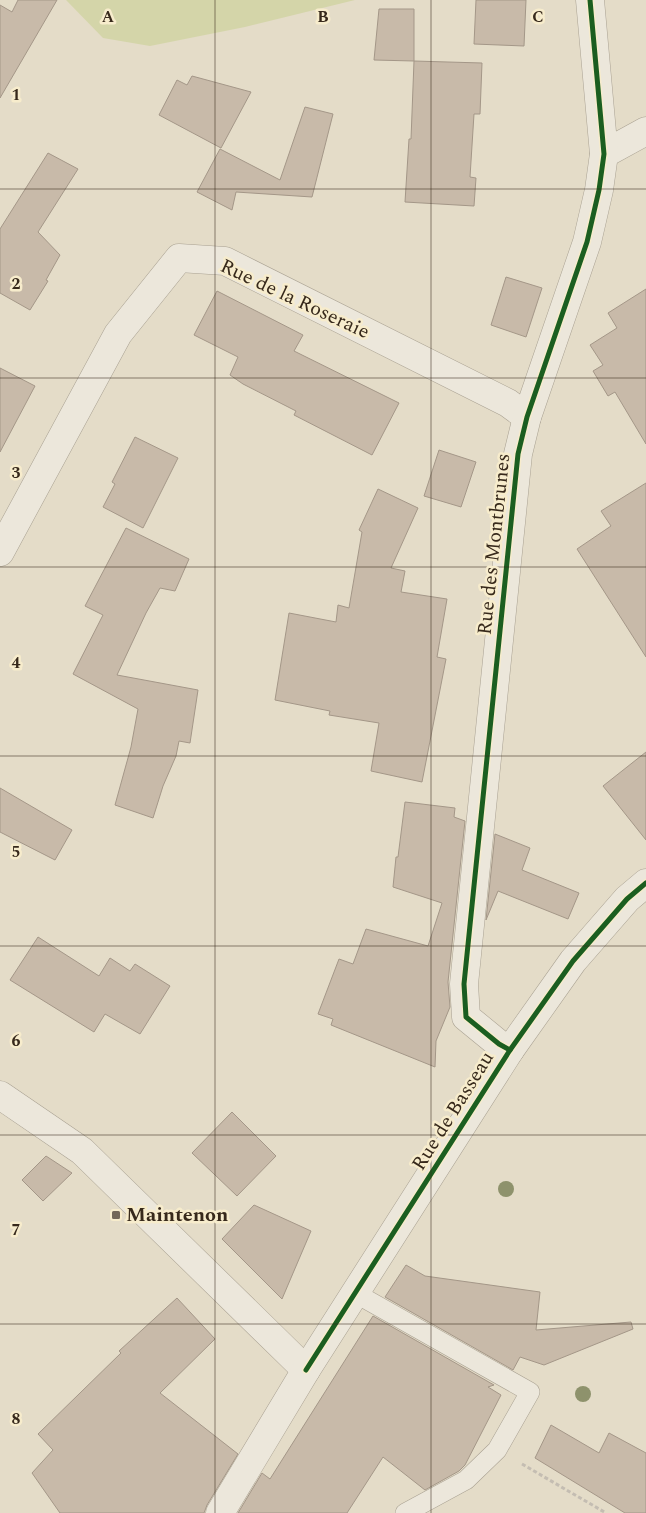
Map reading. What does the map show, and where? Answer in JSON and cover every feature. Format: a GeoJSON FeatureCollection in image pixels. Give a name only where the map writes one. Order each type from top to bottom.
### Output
{"type":"FeatureCollection","features":[{"type":"Feature","properties":{"kind":"street","name":"Rue des Montbrunes"},"geometry":{"type":"LineString","coordinates":[[510,1050],[466,1017],[464,984],[518,454],[527,417],[587,242],[599,190],[604,154],[590,0]]}},
{"type":"Feature","properties":{"kind":"street"},"geometry":{"type":"LineString","coordinates":[[604,154],[646,131]]}},
{"type":"Feature","properties":{"kind":"street","name":"Rue de la Roseraie"},"geometry":{"type":"LineString","coordinates":[[0,552],[118,334],[179,258],[225,261],[508,403],[527,417]]}},
{"type":"Feature","properties":{"kind":"street","name":"Rue de Basseau"},"geometry":{"type":"LineString","coordinates":[[220,1513],[306,1370],[510,1050],[574,960],[627,898],[646,883]]}},
{"type":"Feature","properties":{"kind":"street"},"geometry":{"type":"LineString","coordinates":[[0,1096],[82,1151],[306,1370]]}},
{"type":"Feature","properties":{"kind":"lane"},"geometry":{"type":"LineString","coordinates":[[355,1293],[530,1392],[498,1450],[466,1480],[405,1513]]}},
{"type":"Feature","properties":{"kind":"path"},"geometry":{"type":"LineString","coordinates":[[498,1450],[606,1513]]}},
{"type":"Feature","properties":{"kind":"green space"},"geometry":{"type":"Polygon","coordinates":[[[66,0],[355,0],[245,27],[150,46],[103,38],[66,0]]]}},
{"type":"Feature","properties":{"kind":"building"},"geometry":{"type":"Polygon","coordinates":[[[18,0],[57,0],[0,98],[0,5],[12,12],[18,0]]]}},
{"type":"Feature","properties":{"kind":"building"},"geometry":{"type":"Polygon","coordinates":[[[476,0],[526,0],[524,46],[474,44],[476,0]]]}},
{"type":"Feature","properties":{"kind":"building"},"geometry":{"type":"Polygon","coordinates":[[[379,9],[414,9],[414,61],[374,60],[379,9]]]}},
{"type":"Feature","properties":{"kind":"building"},"geometry":{"type":"Polygon","coordinates":[[[414,61],[482,63],[480,114],[474,114],[470,177],[476,178],[474,206],[405,202],[409,139],[411,139],[414,61]]]}},
{"type":"Feature","properties":{"kind":"building"},"geometry":{"type":"Polygon","coordinates":[[[192,76],[251,92],[221,148],[159,115],[177,80],[187,85],[192,76]]]}},
{"type":"Feature","properties":{"kind":"building"},"geometry":{"type":"Polygon","coordinates":[[[305,107],[333,114],[312,197],[236,192],[232,210],[197,192],[220,149],[280,180],[305,107]]]}},
{"type":"Feature","properties":{"kind":"building"},"geometry":{"type":"Polygon","coordinates":[[[48,153],[78,169],[38,232],[60,255],[46,280],[48,281],[30,310],[0,293],[0,229],[48,153]]]}},
{"type":"Feature","properties":{"kind":"building"},"geometry":{"type":"Polygon","coordinates":[[[506,277],[542,288],[526,337],[491,325],[506,277]]]}},
{"type":"Feature","properties":{"kind":"building"},"geometry":{"type":"Polygon","coordinates":[[[646,289],[646,444],[615,392],[608,396],[593,371],[603,365],[590,345],[617,328],[608,313],[646,289]]]}},
{"type":"Feature","properties":{"kind":"building"},"geometry":{"type":"Polygon","coordinates":[[[217,291],[303,335],[294,351],[399,403],[372,455],[294,415],[296,411],[243,384],[230,375],[238,357],[194,335],[217,291]]]}},
{"type":"Feature","properties":{"kind":"building"},"geometry":{"type":"Polygon","coordinates":[[[0,368],[35,386],[0,452],[0,368]]]}},
{"type":"Feature","properties":{"kind":"building"},"geometry":{"type":"Polygon","coordinates":[[[135,437],[178,458],[143,528],[103,507],[115,484],[112,482],[135,437]]]}},
{"type":"Feature","properties":{"kind":"building"},"geometry":{"type":"Polygon","coordinates":[[[439,450],[476,462],[461,507],[424,496],[439,450]]]}},
{"type":"Feature","properties":{"kind":"building"},"geometry":{"type":"Polygon","coordinates":[[[646,483],[646,657],[577,549],[611,526],[601,511],[646,483]]]}},
{"type":"Feature","properties":{"kind":"building"},"geometry":{"type":"Polygon","coordinates":[[[378,489],[418,508],[391,568],[405,571],[401,592],[447,599],[437,657],[446,659],[422,782],[371,771],[379,723],[329,715],[330,711],[275,700],[289,613],[336,622],[338,605],[349,608],[362,532],[359,530],[378,489]]]}},
{"type":"Feature","properties":{"kind":"building"},"geometry":{"type":"Polygon","coordinates":[[[126,528],[189,559],[175,591],[160,588],[117,675],[198,690],[190,743],[179,741],[176,756],[163,786],[153,818],[115,805],[131,747],[138,709],[73,674],[103,615],[85,606],[126,528]]]}},
{"type":"Feature","properties":{"kind":"building"},"geometry":{"type":"Polygon","coordinates":[[[646,752],[646,840],[603,786],[646,752]]]}},
{"type":"Feature","properties":{"kind":"building"},"geometry":{"type":"Polygon","coordinates":[[[0,788],[72,830],[55,860],[0,832],[0,788]]]}},
{"type":"Feature","properties":{"kind":"building"},"geometry":{"type":"Polygon","coordinates":[[[405,802],[455,808],[454,817],[465,821],[448,982],[450,1007],[436,1041],[435,1067],[331,1025],[333,1019],[318,1014],[339,959],[353,964],[366,929],[428,946],[442,903],[393,887],[405,802]]]}},
{"type":"Feature","properties":{"kind":"building"},"geometry":{"type":"Polygon","coordinates":[[[495,834],[530,848],[522,870],[579,893],[568,919],[498,891],[486,920],[495,834]]]}},
{"type":"Feature","properties":{"kind":"building"},"geometry":{"type":"Polygon","coordinates":[[[38,937],[99,976],[110,958],[130,971],[135,964],[170,986],[140,1034],[105,1014],[94,1032],[10,980],[38,937]]]}},
{"type":"Feature","properties":{"kind":"building"},"geometry":{"type":"Polygon","coordinates":[[[232,1112],[276,1156],[237,1196],[192,1153],[232,1112]]]}},
{"type":"Feature","properties":{"kind":"building"},"geometry":{"type":"Polygon","coordinates":[[[46,1156],[72,1173],[43,1201],[22,1180],[46,1156]]]}},
{"type":"Feature","properties":{"kind":"building"},"geometry":{"type":"Polygon","coordinates":[[[254,1205],[311,1231],[282,1299],[222,1239],[254,1205]]]}},
{"type":"Feature","properties":{"kind":"building"},"geometry":{"type":"Polygon","coordinates":[[[406,1265],[425,1276],[540,1292],[536,1330],[631,1322],[633,1329],[544,1365],[520,1357],[513,1370],[385,1297],[406,1265]]]}},
{"type":"Feature","properties":{"kind":"building"},"geometry":{"type":"Polygon","coordinates":[[[177,1298],[215,1339],[160,1393],[238,1454],[204,1513],[60,1513],[32,1473],[53,1450],[38,1434],[121,1353],[119,1351],[177,1298]]]}},
{"type":"Feature","properties":{"kind":"building"},"geometry":{"type":"Polygon","coordinates":[[[373,1316],[494,1385],[488,1387],[501,1395],[465,1465],[459,1471],[425,1490],[383,1457],[347,1513],[238,1513],[262,1473],[270,1479],[373,1316]]]}},
{"type":"Feature","properties":{"kind":"building"},"geometry":{"type":"Polygon","coordinates":[[[551,1425],[599,1453],[609,1433],[646,1453],[646,1513],[625,1513],[535,1458],[551,1425]]]}},
{"type":"Feature","properties":{"kind":"cycle path"},"geometry":{"type":"LineString","coordinates":[[510,1050],[499,1044],[466,1017],[464,984],[518,454],[527,417],[587,242],[599,190],[604,154],[590,0]]}},
{"type":"Feature","properties":{"kind":"cycle path"},"geometry":{"type":"LineString","coordinates":[[306,1370],[510,1050],[573,961],[627,899],[646,883]]}},
{"type":"Feature","properties":{"kind":"place","name":"Maintenon"},"geometry":{"type":"Point","coordinates":[116,1215]}}]}
